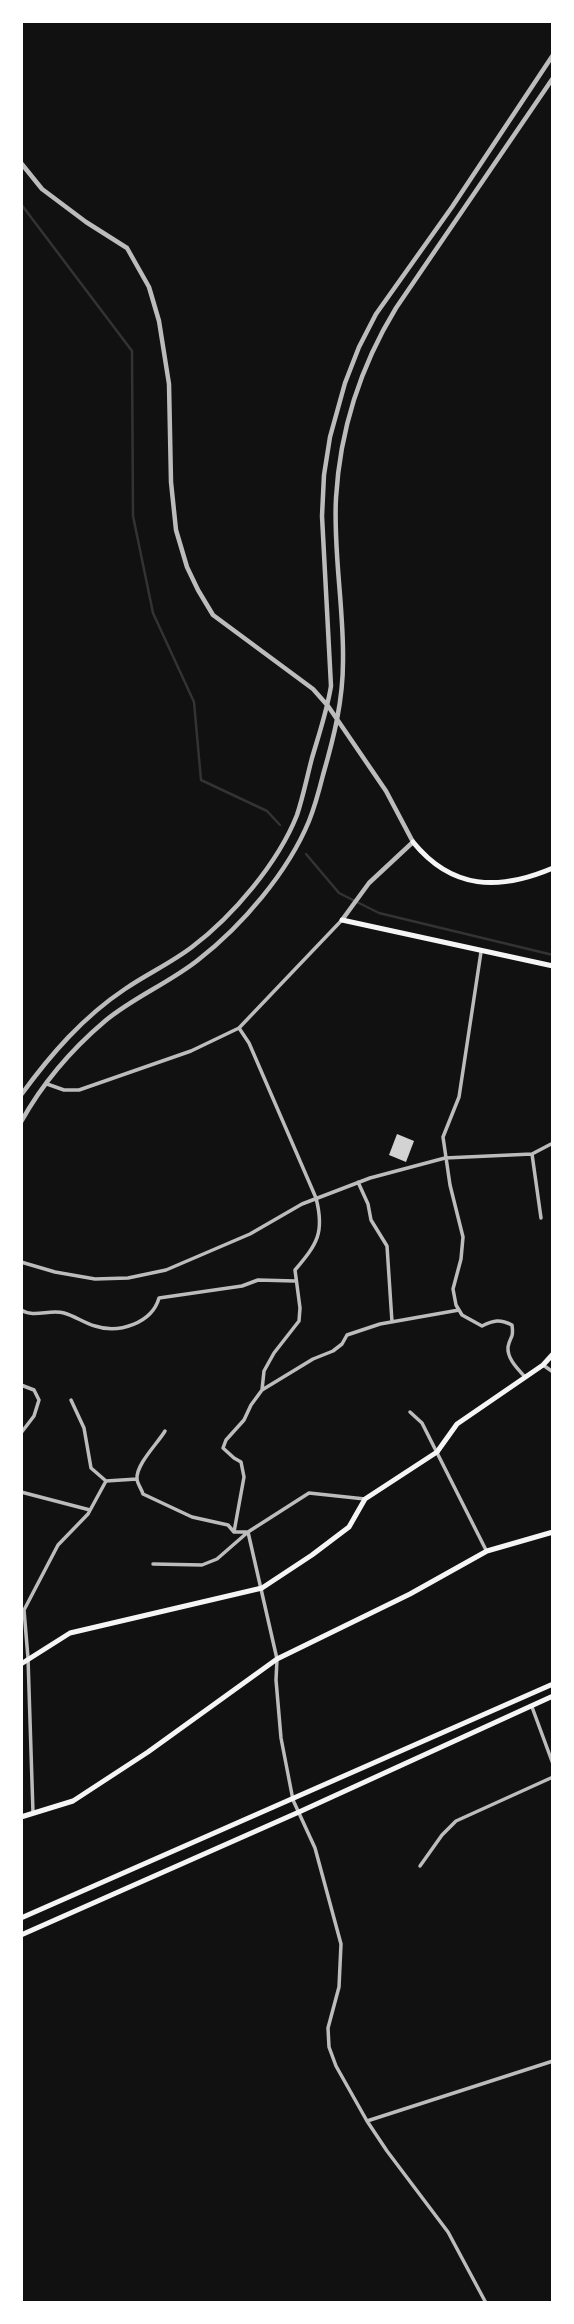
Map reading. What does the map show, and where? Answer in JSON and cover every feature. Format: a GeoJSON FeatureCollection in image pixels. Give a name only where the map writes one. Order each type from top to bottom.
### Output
{"type":"FeatureCollection","features":[{"type":"Feature","properties":{"kind":"main road"},"geometry":{"type":"LineString","coordinates":[[413,842],[426,858],[463,880],[503,883],[531,878],[553,868]]}},
{"type":"Feature","properties":{"kind":"main road"},"geometry":{"type":"LineString","coordinates":[[342,919],[553,966]]}},
{"type":"Feature","properties":{"kind":"main road"},"geometry":{"type":"LineString","coordinates":[[21,1664],[70,1633],[262,1588],[349,1527],[365,1499],[437,1452],[457,1424],[543,1366],[553,1354]]}},
{"type":"Feature","properties":{"kind":"main road"},"geometry":{"type":"LineString","coordinates":[[21,1817],[73,1801],[148,1752],[277,1660],[410,1594],[487,1551],[553,1532]]}},
{"type":"Feature","properties":{"kind":"main road"},"geometry":{"type":"LineString","coordinates":[[21,1919],[553,1684]]}},
{"type":"Feature","properties":{"kind":"main road"},"geometry":{"type":"LineString","coordinates":[[21,1935],[553,1696]]}},
{"type":"Feature","properties":{"kind":"street"},"geometry":{"type":"LineString","coordinates":[[21,1095],[58,1047],[85,1019],[124,989],[194,946],[266,872],[297,814],[328,706],[331,686],[322,516],[324,475],[330,437],[345,383],[376,314],[452,207],[553,55]]}},
{"type":"Feature","properties":{"kind":"street"},"geometry":{"type":"LineString","coordinates":[[21,1122],[33,1101],[65,1060],[105,1021],[177,977],[227,934],[281,875],[311,817],[339,720],[343,660],[336,496],[347,418],[355,391],[376,340],[396,308],[553,78]]}},
{"type":"Feature","properties":{"kind":"street"},"geometry":{"type":"LineString","coordinates":[[21,163],[42,189],[127,248],[149,287],[159,321],[169,384],[171,482],[176,530],[187,567],[198,590],[213,615],[313,689],[328,706],[386,791],[413,842],[369,883],[342,919],[239,1028],[191,1051],[79,1090],[64,1090],[47,1084]]}},
{"type":"Feature","properties":{"kind":"street"},"geometry":{"type":"LineString","coordinates":[[481,951],[459,1097],[443,1137],[445,1158],[463,1237],[461,1259],[453,1289],[462,1315],[482,1326],[502,1320],[512,1325],[513,1336],[508,1348],[511,1360],[525,1377]]}},
{"type":"Feature","properties":{"kind":"street"},"geometry":{"type":"LineString","coordinates":[[234,1532],[244,1477],[241,1462],[223,1448],[262,1390],[264,1371],[274,1353],[299,1321],[295,1270],[310,1252],[321,1219],[316,1198],[249,1043],[239,1028]]}},
{"type":"Feature","properties":{"kind":"street"},"geometry":{"type":"LineString","coordinates":[[21,1262],[55,1272],[95,1279],[128,1278],[166,1270],[238,1239],[316,1198],[358,1182],[445,1158],[532,1154],[553,1143]]}},
{"type":"Feature","properties":{"kind":"street"},"geometry":{"type":"LineString","coordinates":[[532,1154],[541,1218]]}},
{"type":"Feature","properties":{"kind":"street"},"geometry":{"type":"LineString","coordinates":[[358,1182],[368,1204],[371,1220],[387,1245],[392,1322]]}},
{"type":"Feature","properties":{"kind":"street"},"geometry":{"type":"LineString","coordinates":[[21,1310],[27,1314],[62,1312],[97,1327],[112,1329],[129,1326],[149,1315],[156,1308],[159,1298],[242,1286],[258,1280],[295,1281]]}},
{"type":"Feature","properties":{"kind":"street"},"geometry":{"type":"LineString","coordinates":[[262,1390],[313,1359],[333,1351],[342,1344],[347,1335],[392,1322],[459,1310]]}},
{"type":"Feature","properties":{"kind":"street"},"geometry":{"type":"LineString","coordinates":[[543,1366],[553,1372]]}},
{"type":"Feature","properties":{"kind":"street"},"geometry":{"type":"LineString","coordinates":[[21,1385],[34,1390],[39,1400],[34,1416],[21,1433]]}},
{"type":"Feature","properties":{"kind":"street"},"geometry":{"type":"LineString","coordinates":[[71,1400],[84,1428],[91,1468],[106,1481],[136,1479]]}},
{"type":"Feature","properties":{"kind":"street"},"geometry":{"type":"LineString","coordinates":[[410,1412],[422,1423],[487,1551]]}},
{"type":"Feature","properties":{"kind":"street"},"geometry":{"type":"LineString","coordinates":[[165,1431],[142,1462],[136,1479],[143,1494],[192,1517],[228,1525],[234,1532],[248,1532]]}},
{"type":"Feature","properties":{"kind":"street"},"geometry":{"type":"LineString","coordinates":[[33,1813],[28,1658],[22,1610],[58,1545],[90,1510],[106,1481]]}},
{"type":"Feature","properties":{"kind":"street"},"geometry":{"type":"LineString","coordinates":[[21,1492],[90,1510]]}},
{"type":"Feature","properties":{"kind":"street"},"geometry":{"type":"LineString","coordinates":[[153,1564],[202,1565],[217,1559],[248,1532],[309,1493],[365,1499]]}},
{"type":"Feature","properties":{"kind":"street"},"geometry":{"type":"LineString","coordinates":[[248,1532],[277,1660],[281,1738],[293,1800],[315,1849],[341,1944],[339,1987],[328,2028],[329,2047],[336,2066],[367,2121],[448,2232],[486,2303]]}},
{"type":"Feature","properties":{"kind":"street"},"geometry":{"type":"LineString","coordinates":[[531,1706],[553,1764]]}},
{"type":"Feature","properties":{"kind":"street"},"geometry":{"type":"LineString","coordinates":[[420,1866],[446,1829],[456,1821],[553,1777]]}},
{"type":"Feature","properties":{"kind":"street"},"geometry":{"type":"LineString","coordinates":[[367,2121],[553,2061]]}},
{"type":"Feature","properties":{"kind":"building"},"geometry":{"type":"Polygon","coordinates":[[[397,1134],[414,1141],[406,1162],[389,1155],[397,1134]]]}},
{"type":"Feature","properties":{"kind":"waterway"},"geometry":{"type":"LineString","coordinates":[[21,204],[132,351],[133,516],[153,613],[194,702],[201,780],[267,811],[280,825]]}},
{"type":"Feature","properties":{"kind":"waterway"},"geometry":{"type":"LineString","coordinates":[[306,854],[339,893],[379,913],[553,955]]}}]}
